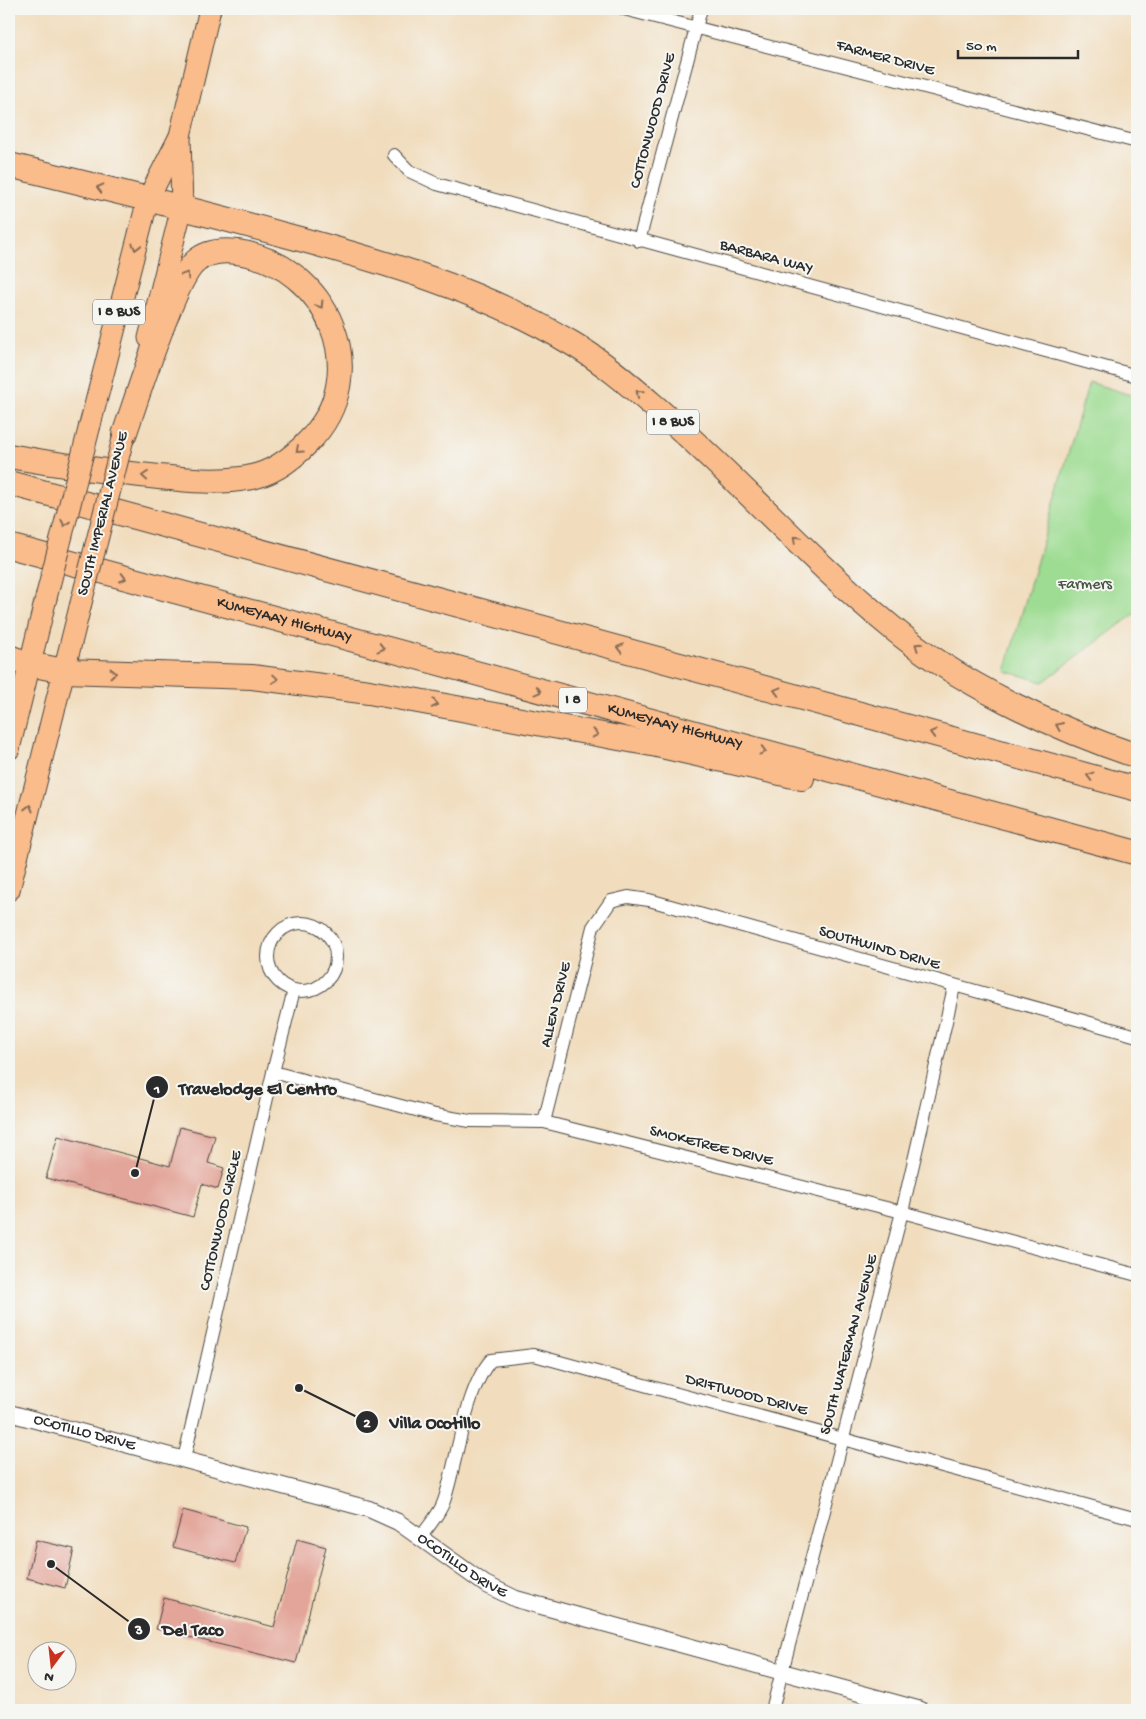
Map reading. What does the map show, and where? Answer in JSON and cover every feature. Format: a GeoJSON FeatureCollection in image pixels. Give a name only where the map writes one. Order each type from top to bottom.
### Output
{"type":"FeatureCollection","features":[{"type":"Feature","properties":{"kind":"highway"},"geometry":{"type":"LineString","coordinates":[[9,165],[148,199]]}},
{"type":"Feature","properties":{"kind":"highway","name":"I 8 BUS"},"geometry":{"type":"LineString","coordinates":[[148,199],[384,261],[452,286],[509,310],[574,344],[616,374],[695,441],[891,628],[990,692],[1058,726],[1137,756]]}},
{"type":"Feature","properties":{"kind":"highway"},"geometry":{"type":"LineString","coordinates":[[9,456],[96,471],[212,481],[248,478],[275,469],[313,437],[330,412],[339,387],[341,362],[337,344],[324,311],[313,295],[284,270],[247,254],[217,252],[202,257],[193,263],[182,281],[168,312],[124,435]]}},
{"type":"Feature","properties":{"kind":"highway"},"geometry":{"type":"LineString","coordinates":[[9,483],[1137,789]]}},
{"type":"Feature","properties":{"kind":"highway","name":"KUMEYAAY HIGHWAY"},"geometry":{"type":"LineString","coordinates":[[9,546],[1137,852]]}},
{"type":"Feature","properties":{"kind":"highway"},"geometry":{"type":"LineString","coordinates":[[19,660],[64,671],[252,677],[369,692],[657,745],[955,816],[1021,822]]}},
{"type":"Feature","properties":{"kind":"main road","name":"SOUTH IMPERIAL AVENUE"},"geometry":{"type":"LineString","coordinates":[[9,749],[19,660],[46,598],[148,199],[180,136],[210,9]]}},
{"type":"Feature","properties":{"kind":"main road","name":"SOUTH IMPERIAL AVENUE"},"geometry":{"type":"LineString","coordinates":[[9,890],[182,207],[180,136]]}},
{"type":"Feature","properties":{"kind":"street","name":"FARMER DRIVE"},"geometry":{"type":"LineString","coordinates":[[624,9],[1137,142]]}},
{"type":"Feature","properties":{"kind":"street","name":"COTTONWOOD DRIVE"},"geometry":{"type":"LineString","coordinates":[[639,241],[701,9]]}},
{"type":"Feature","properties":{"kind":"street","name":"BARBARA WAY"},"geometry":{"type":"LineString","coordinates":[[394,156],[409,171],[437,184],[639,241],[1137,376]]}},
{"type":"Feature","properties":{"kind":"street","name":"SOUTHWIND DRIVE"},"geometry":{"type":"LineString","coordinates":[[611,901],[628,897],[649,900],[954,987],[1137,1036]]}},
{"type":"Feature","properties":{"kind":"street","name":"ALLEN DRIVE"},"geometry":{"type":"LineString","coordinates":[[544,1122],[593,927],[611,901]]}},
{"type":"Feature","properties":{"kind":"street"},"geometry":{"type":"LineString","coordinates":[[300,923],[312,924],[325,932],[335,949],[336,960],[333,971],[321,985],[310,990],[294,990],[275,978],[270,967],[268,950],[273,939],[280,931],[300,923]]}},
{"type":"Feature","properties":{"kind":"street","name":"SOUTH WATERMAN AVENUE"},"geometry":{"type":"LineString","coordinates":[[772,1710],[780,1672],[902,1212],[954,987]]}},
{"type":"Feature","properties":{"kind":"street","name":"COTTONWOOD CIRCLE"},"geometry":{"type":"LineString","coordinates":[[184,1459],[272,1072],[294,990]]}},
{"type":"Feature","properties":{"kind":"street","name":"SMOKETREE DRIVE"},"geometry":{"type":"LineString","coordinates":[[272,1072],[435,1115],[470,1121],[544,1122],[902,1212],[1137,1275]]}},
{"type":"Feature","properties":{"kind":"street","name":"DRIFTWOOD DRIVE"},"geometry":{"type":"LineString","coordinates":[[421,1537],[443,1504],[474,1388],[483,1369],[491,1360],[534,1355],[1137,1518]]}},
{"type":"Feature","properties":{"kind":"street","name":"OCOTILLO DRIVE"},"geometry":{"type":"LineString","coordinates":[[9,1413],[368,1509],[398,1522],[485,1584],[516,1599],[921,1710]]}},
{"type":"Feature","properties":{"kind":"green space","name":"Farmers"},"geometry":{"type":"Polygon","coordinates":[[[1089,382],[1137,397],[1137,612],[1043,682],[1005,671],[1089,382]]]}},
{"type":"Feature","properties":{"kind":"building"},"geometry":{"type":"Polygon","coordinates":[[[180,1127],[215,1136],[208,1163],[224,1168],[218,1189],[202,1184],[193,1217],[46,1178],[58,1136],[170,1166],[180,1127]]]}},
{"type":"Feature","properties":{"kind":"building"},"geometry":{"type":"Polygon","coordinates":[[[183,1510],[246,1527],[235,1563],[173,1547],[183,1510]]]}},
{"type":"Feature","properties":{"kind":"building"},"geometry":{"type":"Polygon","coordinates":[[[297,1539],[326,1547],[296,1663],[156,1629],[164,1598],[274,1627],[297,1539]]]}},
{"type":"Feature","properties":{"kind":"building"},"geometry":{"type":"Polygon","coordinates":[[[36,1540],[74,1549],[65,1588],[27,1578],[36,1540]]]}},
{"type":"Feature","properties":{"kind":"place","name":"Travelodge El Centro"},"geometry":{"type":"Point","coordinates":[135,1173]}},
{"type":"Feature","properties":{"kind":"place","name":"Villa Ocotillo"},"geometry":{"type":"Point","coordinates":[299,1388]}},
{"type":"Feature","properties":{"kind":"place","name":"Del Taco"},"geometry":{"type":"Point","coordinates":[51,1564]}}]}
